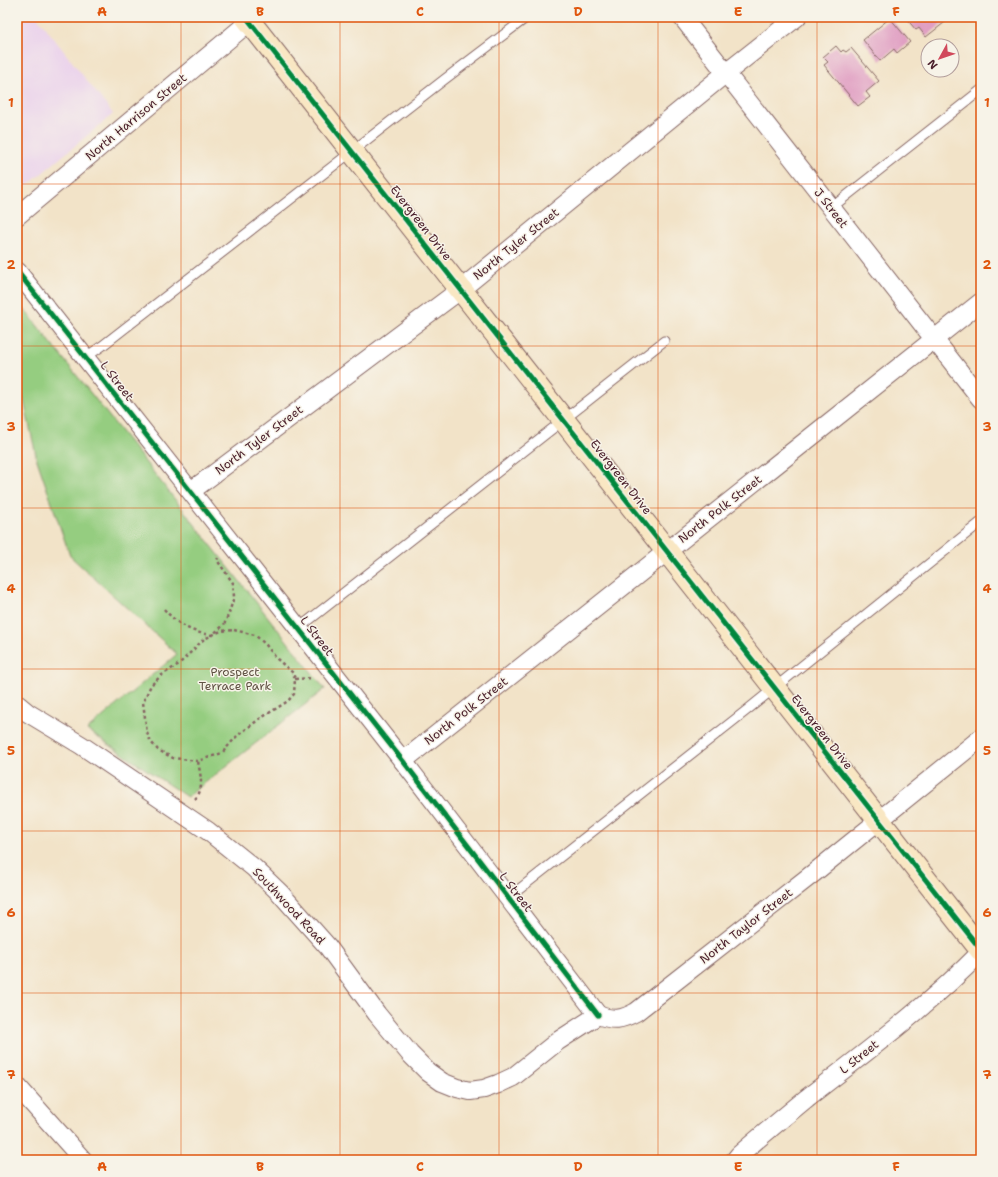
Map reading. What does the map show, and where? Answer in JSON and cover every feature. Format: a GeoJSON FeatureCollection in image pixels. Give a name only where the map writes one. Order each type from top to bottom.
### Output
{"type":"FeatureCollection","features":[{"type":"Feature","properties":{"kind":"street","name":"J Street"},"geometry":{"type":"LineString","coordinates":[[682,17],[981,399]]}},
{"type":"Feature","properties":{"kind":"street","name":"North Tyler Street"},"geometry":{"type":"LineString","coordinates":[[191,491],[460,290],[797,17]]}},
{"type":"Feature","properties":{"kind":"street","name":"Evergreen Drive"},"geometry":{"type":"LineString","coordinates":[[250,18],[460,290],[981,951]]}},
{"type":"Feature","properties":{"kind":"street","name":"North Harrison Street"},"geometry":{"type":"LineString","coordinates":[[17,216],[250,18]]}},
{"type":"Feature","properties":{"kind":"street","name":"L Street"},"geometry":{"type":"LineString","coordinates":[[17,271],[403,761],[598,1016]]}},
{"type":"Feature","properties":{"kind":"street","name":"North Polk Street"},"geometry":{"type":"LineString","coordinates":[[403,761],[981,302]]}},
{"type":"Feature","properties":{"kind":"street","name":"Southwood Road"},"geometry":{"type":"LineString","coordinates":[[17,704],[28,713],[81,745],[180,812],[231,848],[254,868],[280,893],[328,947],[377,1014],[406,1048],[428,1072],[442,1082],[470,1091],[484,1089],[498,1084],[513,1077],[558,1041],[598,1016]]}},
{"type":"Feature","properties":{"kind":"street","name":"North Taylor Street"},"geometry":{"type":"LineString","coordinates":[[598,1016],[617,1019],[626,1017],[636,1012],[815,872],[981,738]]}},
{"type":"Feature","properties":{"kind":"street","name":"L Street"},"geometry":{"type":"LineString","coordinates":[[735,1160],[804,1100],[875,1045],[956,977],[981,951]]}},
{"type":"Feature","properties":{"kind":"street"},"geometry":{"type":"LineString","coordinates":[[17,1086],[83,1160]]}},
{"type":"Feature","properties":{"kind":"lane"},"geometry":{"type":"LineString","coordinates":[[86,357],[445,78],[527,17]]}},
{"type":"Feature","properties":{"kind":"lane"},"geometry":{"type":"LineString","coordinates":[[831,208],[981,90]]}},
{"type":"Feature","properties":{"kind":"lane"},"geometry":{"type":"LineString","coordinates":[[299,628],[664,341]]}},
{"type":"Feature","properties":{"kind":"lane"},"geometry":{"type":"LineString","coordinates":[[508,898],[981,522]]}},
{"type":"Feature","properties":{"kind":"path"},"geometry":{"type":"LineString","coordinates":[[164,609],[174,620],[188,629],[201,634],[212,635],[224,625],[234,597],[233,583],[217,560],[226,535]]}},
{"type":"Feature","properties":{"kind":"path"},"geometry":{"type":"LineString","coordinates":[[234,630],[255,635],[266,645],[276,659],[293,673],[294,694],[288,701],[258,720],[237,736],[222,753],[198,761],[173,758],[158,750],[147,733],[143,702],[151,685],[162,675],[179,664],[194,646],[212,635],[221,631],[234,630]]}},
{"type":"Feature","properties":{"kind":"path"},"geometry":{"type":"LineString","coordinates":[[180,812],[198,795],[202,783],[198,761]]}},
{"type":"Feature","properties":{"kind":"shaded area"},"geometry":{"type":"Polygon","coordinates":[[[17,17],[37,17],[113,114],[17,194],[17,17]]]}},
{"type":"Feature","properties":{"kind":"green space","name":"Prospect Terrace Park"},"geometry":{"type":"Polygon","coordinates":[[[17,300],[325,689],[187,797],[87,730],[177,654],[70,556],[37,460],[17,369],[17,300]]]}},
{"type":"Feature","properties":{"kind":"building"},"geometry":{"type":"Polygon","coordinates":[[[905,17],[947,17],[949,19],[926,37],[919,28],[916,30],[905,17]]]}},
{"type":"Feature","properties":{"kind":"building"},"geometry":{"type":"Polygon","coordinates":[[[890,18],[910,42],[897,53],[894,49],[880,61],[863,40],[890,18]]]}},
{"type":"Feature","properties":{"kind":"building"},"geometry":{"type":"Polygon","coordinates":[[[836,46],[841,52],[843,50],[846,52],[851,48],[879,81],[866,92],[870,97],[858,106],[824,65],[828,62],[823,57],[836,46]]]}},
{"type":"Feature","properties":{"kind":"cycle path"},"geometry":{"type":"LineString","coordinates":[[246,17],[981,950]]}},
{"type":"Feature","properties":{"kind":"cycle path"},"geometry":{"type":"LineString","coordinates":[[17,271],[403,761],[598,1015]]}}]}
